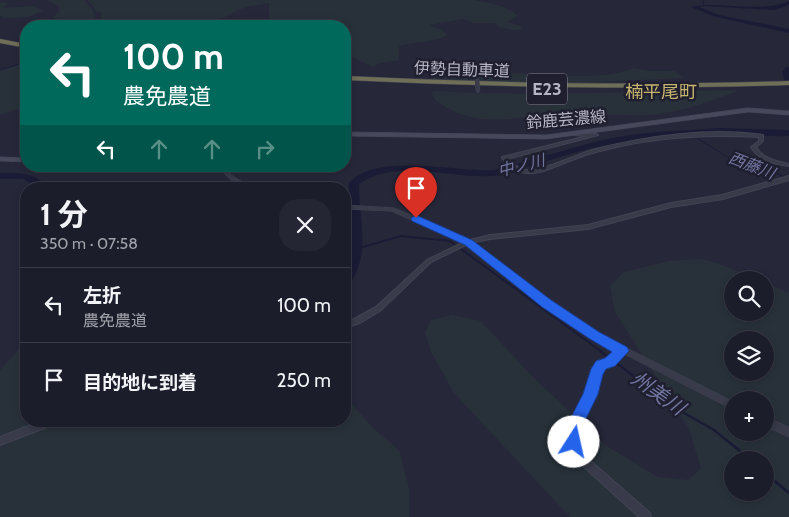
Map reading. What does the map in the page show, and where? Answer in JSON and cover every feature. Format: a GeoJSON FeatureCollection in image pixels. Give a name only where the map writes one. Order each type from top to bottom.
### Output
{"type":"FeatureCollection","features":[{"type":"Feature","properties":{"kind":"highway"},"geometry":{"type":"LineString","coordinates":[[0,39],[20,43]]}},
{"type":"Feature","properties":{"kind":"highway","name":"伊勢自動車道"},"geometry":{"type":"LineString","coordinates":[[351,79],[570,89],[789,85]]}},
{"type":"Feature","properties":{"kind":"main road","name":"鈴鹿芸濃線"},"geometry":{"type":"LineString","coordinates":[[351,134],[546,137],[748,110],[789,113]]}},
{"type":"Feature","properties":{"kind":"main road"},"geometry":{"type":"LineString","coordinates":[[0,159],[20,160]]}},
{"type":"Feature","properties":{"kind":"street"},"geometry":{"type":"LineString","coordinates":[[477,80],[478,92]]}},
{"type":"Feature","properties":{"kind":"street"},"geometry":{"type":"LineString","coordinates":[[575,134],[596,136],[504,158],[521,170],[536,171],[578,155],[617,145],[652,139],[727,133],[761,136],[761,142],[754,147],[758,155],[776,163],[789,165]]}},
{"type":"Feature","properties":{"kind":"street"},"geometry":{"type":"LineString","coordinates":[[226,172],[239,182]]}},
{"type":"Feature","properties":{"kind":"street"},"geometry":{"type":"LineString","coordinates":[[351,323],[378,309],[429,261],[465,244],[490,236],[588,227],[671,205],[723,197],[786,179]]}},
{"type":"Feature","properties":{"kind":"street"},"geometry":{"type":"LineString","coordinates":[[351,207],[364,206],[392,209],[465,244],[546,304],[594,336],[616,357],[724,402]]}},
{"type":"Feature","properties":{"kind":"street"},"geometry":{"type":"LineString","coordinates":[[616,357],[601,365],[596,373],[590,394],[572,431],[574,442],[584,460],[646,517]]}},
{"type":"Feature","properties":{"kind":"street"},"geometry":{"type":"LineString","coordinates":[[774,425],[789,432]]}},
{"type":"Feature","properties":{"kind":"street"},"geometry":{"type":"LineString","coordinates":[[0,441],[36,427]]}},
{"type":"Feature","properties":{"kind":"shaded area"},"geometry":{"type":"Polygon","coordinates":[[[46,0],[84,0],[92,9],[96,20],[52,18],[59,12],[59,6],[46,0]]]}},
{"type":"Feature","properties":{"kind":"shaded area"},"geometry":{"type":"Polygon","coordinates":[[[87,0],[475,0],[497,5],[513,12],[518,16],[507,22],[521,26],[523,30],[499,27],[494,23],[474,23],[464,19],[429,25],[442,30],[447,35],[438,39],[399,46],[399,60],[380,63],[373,67],[351,56],[351,20],[269,20],[269,3],[245,7],[223,18],[208,20],[100,20],[102,13],[95,11],[94,7],[87,0]]]}},
{"type":"Feature","properties":{"kind":"shaded area"},"geometry":{"type":"Polygon","coordinates":[[[0,2],[8,3],[3,8],[34,6],[43,11],[29,17],[4,18],[0,15],[0,2]]]}},
{"type":"Feature","properties":{"kind":"shaded area"},"geometry":{"type":"Polygon","coordinates":[[[20,64],[20,108],[0,115],[0,69],[20,64]]]}},
{"type":"Feature","properties":{"kind":"shaded area"},"geometry":{"type":"Polygon","coordinates":[[[634,68],[650,71],[674,71],[685,78],[546,84],[435,81],[431,79],[433,71],[437,69],[587,76],[623,72],[634,68]]]}},
{"type":"Feature","properties":{"kind":"shaded area"},"geometry":{"type":"Polygon","coordinates":[[[735,90],[736,92],[698,105],[659,114],[566,113],[494,120],[460,114],[438,102],[431,92],[548,94],[735,90]]]}},
{"type":"Feature","properties":{"kind":"shaded area"},"geometry":{"type":"Polygon","coordinates":[[[701,259],[737,271],[724,271],[724,321],[774,321],[774,286],[789,293],[789,517],[570,517],[454,393],[431,352],[425,333],[431,320],[452,315],[481,321],[529,373],[605,445],[658,477],[688,480],[701,468],[689,429],[615,312],[610,286],[624,272],[669,261],[701,259]]]}},
{"type":"Feature","properties":{"kind":"shaded area"},"geometry":{"type":"Polygon","coordinates":[[[20,348],[20,427],[351,427],[351,403],[373,428],[399,450],[409,488],[409,517],[0,517],[0,370],[20,348]]]}},
{"type":"Feature","properties":{"kind":"waterway","name":"中ノ川"},"geometry":{"type":"LineString","coordinates":[[703,4],[704,0]]}},
{"type":"Feature","properties":{"kind":"waterway","name":"中ノ川"},"geometry":{"type":"LineString","coordinates":[[789,3],[775,8],[703,4],[694,7],[718,16],[789,31]]}},
{"type":"Feature","properties":{"kind":"waterway"},"geometry":{"type":"LineString","coordinates":[[0,70],[20,64]]}},
{"type":"Feature","properties":{"kind":"waterway","name":"中ノ川"},"geometry":{"type":"LineString","coordinates":[[789,69],[786,72],[789,83]]}},
{"type":"Feature","properties":{"kind":"waterway","name":"中ノ川"},"geometry":{"type":"LineString","coordinates":[[351,272],[357,248],[354,183],[367,174],[390,170],[426,168],[466,173],[495,173],[602,143],[647,136],[720,131],[789,133]]}},
{"type":"Feature","properties":{"kind":"waterway","name":"西藤川"},"geometry":{"type":"LineString","coordinates":[[694,136],[734,161],[766,169],[789,179]]}},
{"type":"Feature","properties":{"kind":"waterway","name":"中ノ川"},"geometry":{"type":"LineString","coordinates":[[0,176],[24,176],[38,182]]}},
{"type":"Feature","properties":{"kind":"waterway","name":"州美川"},"geometry":{"type":"LineString","coordinates":[[356,249],[401,236],[450,241],[602,352]]}},
{"type":"Feature","properties":{"kind":"waterway","name":"州美川"},"geometry":{"type":"LineString","coordinates":[[600,351],[611,359]]}},
{"type":"Feature","properties":{"kind":"waterway","name":"州美川"},"geometry":{"type":"LineString","coordinates":[[615,362],[677,409],[714,430],[740,451]]}},
{"type":"Feature","properties":{"kind":"waterway","name":"州美川"},"geometry":{"type":"LineString","coordinates":[[774,480],[789,493]]}},
{"type":"Feature","properties":{"kind":"district","name":"楠平尾町"},"geometry":{"type":"Point","coordinates":[661,92]}},
{"type":"Feature","properties":{"kind":"route"},"geometry":{"type":"LineString","coordinates":[[416,218],[468,242],[546,304],[594,336],[622,351],[610,362],[601,365],[596,373],[590,394],[572,431],[574,442]]}}]}
